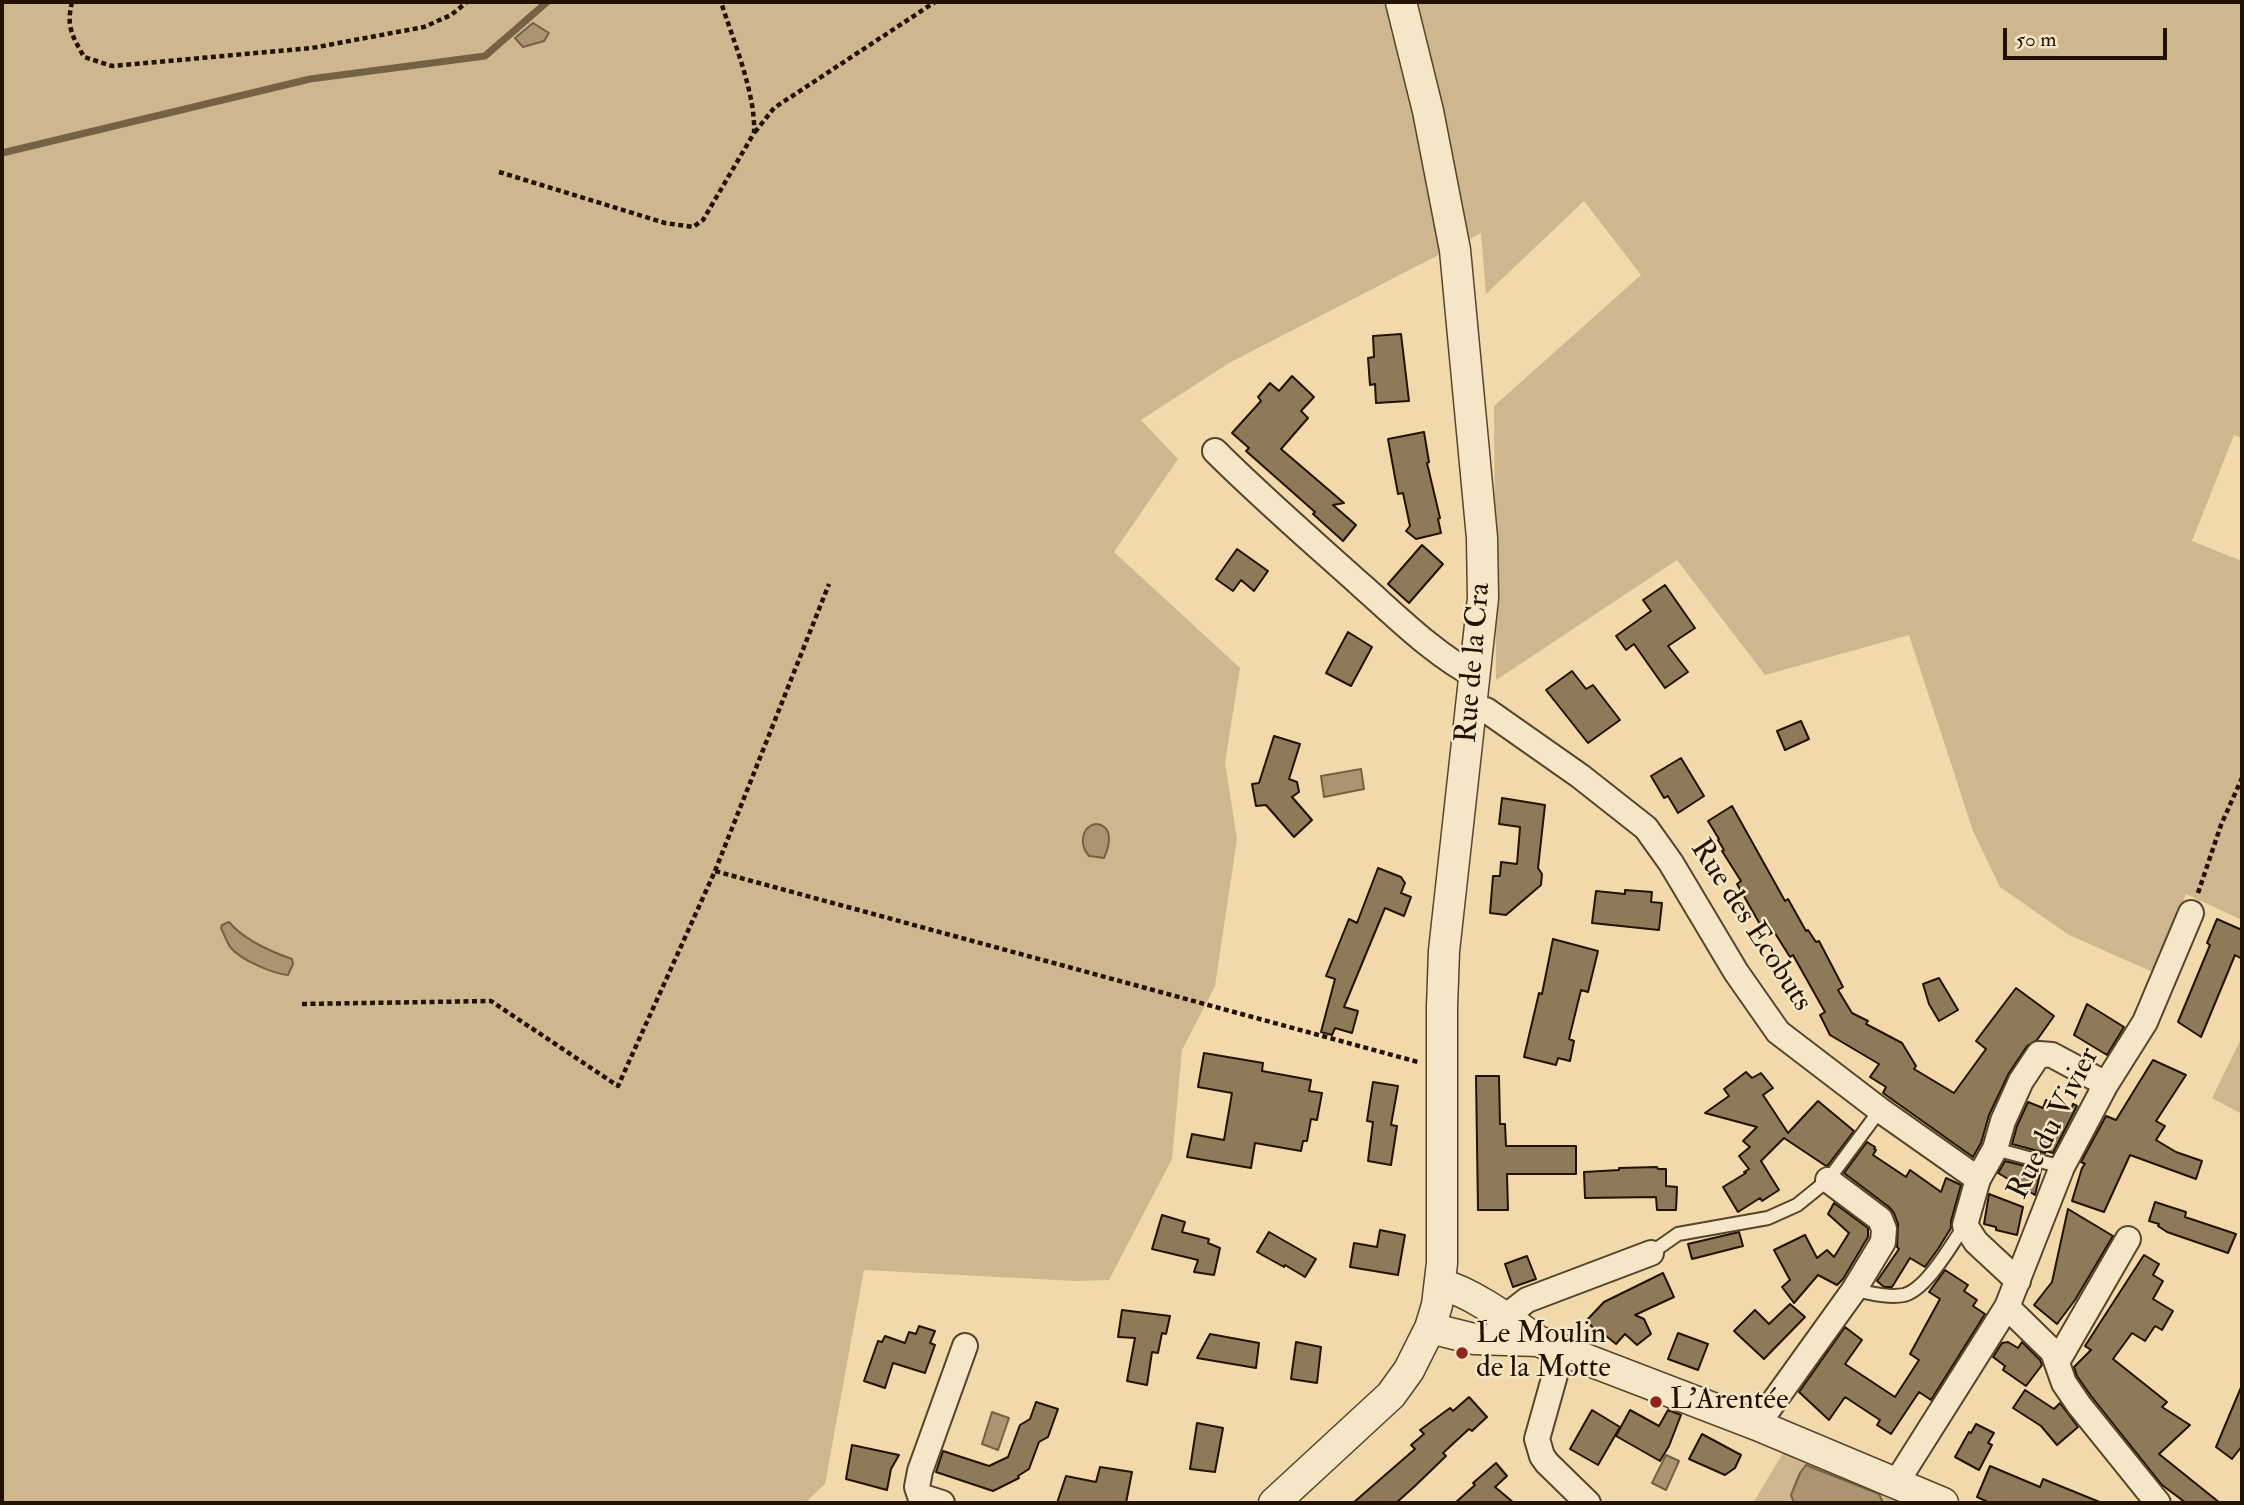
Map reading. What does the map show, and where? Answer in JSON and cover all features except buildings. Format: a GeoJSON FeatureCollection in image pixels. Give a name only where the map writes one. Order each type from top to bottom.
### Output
{"type":"FeatureCollection","features":[{"type":"Feature","properties":{"kind":"street","name":"Rue de la Cra"},"geometry":{"type":"LineString","coordinates":[[1274,1503],[1391,1395],[1409,1370],[1430,1328],[1440,1284],[1444,951],[1476,676],[1483,598],[1482,538],[1455,250],[1428,111],[1401,2]]}},
{"type":"Feature","properties":{"kind":"street"},"geometry":{"type":"LineString","coordinates":[[1214,451],[1397,617],[1459,668],[1476,676]]}},
{"type":"Feature","properties":{"kind":"street","name":"Rue des Ecobuts"},"geometry":{"type":"LineString","coordinates":[[1472,710],[1486,710],[1580,776],[1646,828],[1671,863],[1736,972],[1778,1032],[1880,1110],[1978,1179]]}},
{"type":"Feature","properties":{"kind":"street","name":"Rue du Vivier"},"geometry":{"type":"LineString","coordinates":[[1896,1483],[2007,1307],[2062,1167],[2106,1084],[2145,1021],[2191,913]]}},
{"type":"Feature","properties":{"kind":"street"},"geometry":{"type":"LineString","coordinates":[[2018,1282],[1976,1242],[1965,1225],[1978,1179],[1995,1149],[2003,1121],[2021,1081],[2039,1054],[2052,1055],[2106,1084]]}},
{"type":"Feature","properties":{"kind":"street"},"geometry":{"type":"LineString","coordinates":[[1757,1425],[1854,1290],[1883,1242],[1884,1229],[1880,1219],[1828,1180]]}},
{"type":"Feature","properties":{"kind":"street"},"geometry":{"type":"LineString","coordinates":[[2057,1362],[2128,1240]]}},
{"type":"Feature","properties":{"kind":"street"},"geometry":{"type":"LineString","coordinates":[[1505,1317],[1527,1300],[1651,1253]]}},
{"type":"Feature","properties":{"kind":"street"},"geometry":{"type":"LineString","coordinates":[[1440,1284],[1453,1287],[1550,1345],[1757,1425],[1943,1503]]}},
{"type":"Feature","properties":{"kind":"street"},"geometry":{"type":"LineString","coordinates":[[2007,1307],[2053,1352],[2064,1382],[2079,1405],[2158,1503]]}},
{"type":"Feature","properties":{"kind":"street"},"geometry":{"type":"LineString","coordinates":[[1430,1328],[1474,1339],[1550,1345]]}},
{"type":"Feature","properties":{"kind":"street"},"geometry":{"type":"LineString","coordinates":[[1550,1345],[1537,1439],[1547,1463],[1588,1503]]}},
{"type":"Feature","properties":{"kind":"street"},"geometry":{"type":"LineString","coordinates":[[942,1503],[920,1496],[917,1487],[920,1471],[965,1346]]}},
{"type":"Feature","properties":{"kind":"lane"},"geometry":{"type":"LineString","coordinates":[[1651,1253],[1678,1234],[1768,1218],[1797,1205],[1828,1180],[1880,1110]]}},
{"type":"Feature","properties":{"kind":"lane"},"geometry":{"type":"LineString","coordinates":[[1995,1149],[2062,1167]]}},
{"type":"Feature","properties":{"kind":"lane"},"geometry":{"type":"LineString","coordinates":[[1854,1290],[1888,1296],[1905,1294],[1921,1287],[1965,1225]]}},
{"type":"Feature","properties":{"kind":"path"},"geometry":{"type":"LineString","coordinates":[[72,2],[68,18],[72,36],[84,57],[113,66],[203,60],[324,46],[424,27],[451,15],[467,2]]}},
{"type":"Feature","properties":{"kind":"path"},"geometry":{"type":"LineString","coordinates":[[721,2],[751,97],[754,133]]}},
{"type":"Feature","properties":{"kind":"path"},"geometry":{"type":"LineString","coordinates":[[499,172],[665,223],[693,227],[703,220],[754,133],[774,108],[935,2]]}},
{"type":"Feature","properties":{"kind":"path"},"geometry":{"type":"LineString","coordinates":[[302,1004],[491,1001],[618,1086],[715,871],[829,584]]}},
{"type":"Feature","properties":{"kind":"path"},"geometry":{"type":"LineString","coordinates":[[2191,913],[2221,825],[2242,778]]}},
{"type":"Feature","properties":{"kind":"path"},"geometry":{"type":"LineString","coordinates":[[715,871],[1442,1069]]}},
{"type":"Feature","properties":{"kind":"shaded area"},"geometry":{"type":"Polygon","coordinates":[[[2,2],[2242,2],[2242,438],[2234,435],[2192,541],[2242,561],[2242,920],[2186,894],[2155,973],[2069,935],[2000,887],[1973,831],[1909,635],[1765,675],[1677,560],[1496,680],[1494,406],[1641,275],[1584,201],[1486,294],[1481,233],[1229,363],[1141,420],[1178,459],[1114,552],[1240,668],[1225,763],[1237,839],[1215,986],[1182,1050],[1172,1159],[1109,1280],[1076,1281],[864,1270],[825,1484],[805,1503],[2,1503],[2,2]]]}},
{"type":"Feature","properties":{"kind":"shaded area"},"geometry":{"type":"Polygon","coordinates":[[[533,23],[549,33],[544,41],[523,47],[515,38],[533,23]]]}},
{"type":"Feature","properties":{"kind":"shaded area"},"geometry":{"type":"Polygon","coordinates":[[[1361,769],[1364,789],[1324,797],[1321,776],[1361,769]]]}},
{"type":"Feature","properties":{"kind":"shaded area"},"geometry":{"type":"Polygon","coordinates":[[[1095,824],[1101,825],[1108,832],[1109,842],[1104,858],[1089,856],[1084,847],[1084,833],[1095,824]]]}},
{"type":"Feature","properties":{"kind":"shaded area"},"geometry":{"type":"Polygon","coordinates":[[[229,922],[258,944],[292,959],[293,964],[288,975],[258,966],[236,953],[221,928],[229,922]]]}},
{"type":"Feature","properties":{"kind":"shaded area"},"geometry":{"type":"Polygon","coordinates":[[[2242,1037],[2242,1114],[2212,1098],[2242,1037]]]}},
{"type":"Feature","properties":{"kind":"shaded area"},"geometry":{"type":"Polygon","coordinates":[[[992,1412],[1009,1418],[998,1450],[982,1444],[992,1412]]]}},
{"type":"Feature","properties":{"kind":"shaded area"},"geometry":{"type":"Polygon","coordinates":[[[1783,1453],[1903,1503],[1753,1503],[1783,1453]]]}},
{"type":"Feature","properties":{"kind":"shaded area"},"geometry":{"type":"Polygon","coordinates":[[[1666,1455],[1679,1461],[1666,1490],[1652,1483],[1666,1455]]]}},
{"type":"Feature","properties":{"kind":"shaded area"},"geometry":{"type":"Polygon","coordinates":[[[1806,1465],[1879,1494],[1883,1503],[1794,1503],[1791,1495],[1806,1465]]]}},
{"type":"Feature","properties":{"kind":"waterway"},"geometry":{"type":"LineString","coordinates":[[2,153],[310,79],[485,56],[547,2]]}},
{"type":"Feature","properties":{"kind":"place","name":"Le Moulin de la Motte"},"geometry":{"type":"Point","coordinates":[1462,1353]}},
{"type":"Feature","properties":{"kind":"place","name":"L'Arentée"},"geometry":{"type":"Point","coordinates":[1656,1402]}}]}
